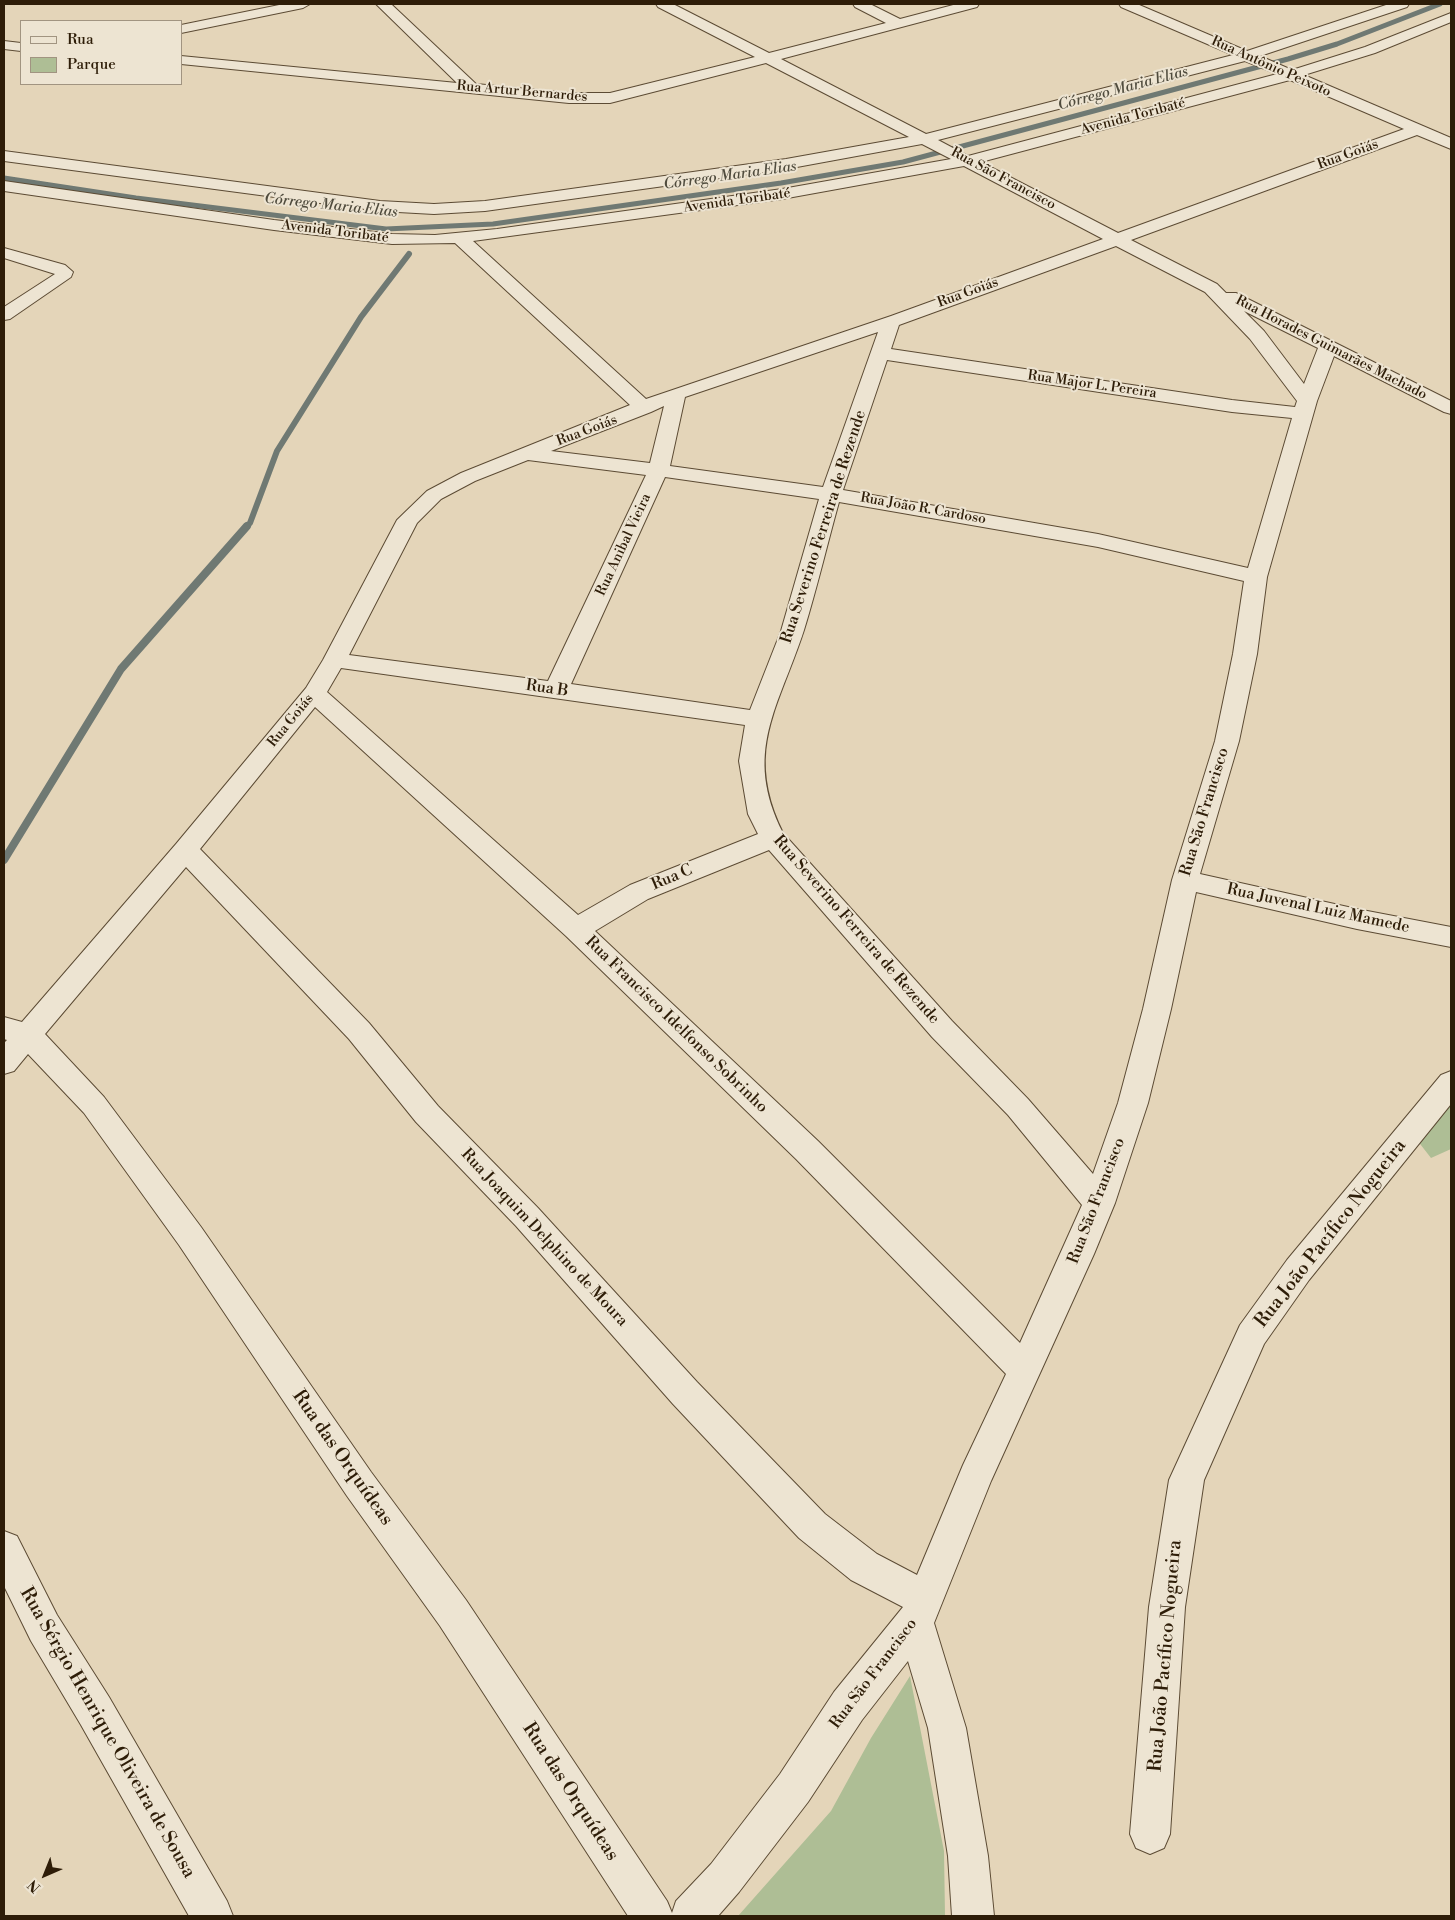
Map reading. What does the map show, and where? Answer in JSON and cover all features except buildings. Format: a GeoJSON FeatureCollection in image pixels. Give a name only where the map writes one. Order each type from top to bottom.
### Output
{"type":"FeatureCollection","features":[{"type":"Feature","properties":{"kind":"street"},"geometry":{"type":"LineString","coordinates":[[182,29],[303,4]]}},
{"type":"Feature","properties":{"kind":"street"},"geometry":{"type":"LineString","coordinates":[[383,4],[470,87]]}},
{"type":"Feature","properties":{"kind":"street","name":"Rua São Francisco"},"geometry":{"type":"LineString","coordinates":[[663,4],[931,141],[1211,288],[1257,335],[1306,407]]}},
{"type":"Feature","properties":{"kind":"street"},"geometry":{"type":"LineString","coordinates":[[860,4],[900,24]]}},
{"type":"Feature","properties":{"kind":"street","name":"Rua Artur Bernardes"},"geometry":{"type":"LineString","coordinates":[[182,58],[569,98],[610,98],[633,94],[768,59],[972,4]]}},
{"type":"Feature","properties":{"kind":"street","name":"Rua Antônio Peixoto"},"geometry":{"type":"LineString","coordinates":[[1126,4],[1416,130]]}},
{"type":"Feature","properties":{"kind":"street","name":"Avenida Toribaté"},"geometry":{"type":"LineString","coordinates":[[4,156],[380,206],[434,209],[485,206],[786,164],[931,141],[1251,58],[1402,4]]}},
{"type":"Feature","properties":{"kind":"street","name":"Avenida Toribaté"},"geometry":{"type":"LineString","coordinates":[[4,186],[363,236],[409,239],[459,238],[782,194],[963,158],[1287,74],[1370,50],[1451,17]]}},
{"type":"Feature","properties":{"kind":"street"},"geometry":{"type":"LineString","coordinates":[[4,45],[20,47]]}},
{"type":"Feature","properties":{"kind":"street"},"geometry":{"type":"LineString","coordinates":[[1416,130],[1451,144]]}},
{"type":"Feature","properties":{"kind":"street","name":"Rua Goiás"},"geometry":{"type":"LineString","coordinates":[[4,1063],[16,1031],[185,850],[314,693],[335,660],[408,520],[434,495],[468,477],[676,394],[891,322],[1416,130]]}},
{"type":"Feature","properties":{"kind":"street"},"geometry":{"type":"LineString","coordinates":[[459,238],[644,408]]}},
{"type":"Feature","properties":{"kind":"street"},"geometry":{"type":"LineString","coordinates":[[4,253],[64,272],[62,277],[4,315]]}},
{"type":"Feature","properties":{"kind":"street","name":"Rua Horades Guimarães Machado"},"geometry":{"type":"LineString","coordinates":[[1211,288],[1451,408]]}},
{"type":"Feature","properties":{"kind":"street","name":"Rua Severino Ferreira de Rezende"},"geometry":{"type":"LineString","coordinates":[[891,322],[831,494],[792,631],[758,720],[751,761],[761,814],[773,838],[942,1029],[1018,1107],[1099,1203]]}},
{"type":"Feature","properties":{"kind":"street","name":"Rua São Francisco"},"geometry":{"type":"LineString","coordinates":[[691,1916],[725,1878],[794,1788],[848,1706],[920,1611],[975,1477],[1078,1254],[1099,1203],[1133,1103],[1157,1009],[1185,880],[1227,741],[1246,654],[1256,576],[1306,407],[1328,347]]}},
{"type":"Feature","properties":{"kind":"street","name":"Rua Major L. Pereira"},"geometry":{"type":"LineString","coordinates":[[881,353],[1232,406],[1306,407]]}},
{"type":"Feature","properties":{"kind":"street","name":"Rua Anibal Vieira"},"geometry":{"type":"LineString","coordinates":[[556,690],[659,469],[676,394]]}},
{"type":"Feature","properties":{"kind":"street","name":"Rua João R. Cardoso"},"geometry":{"type":"LineString","coordinates":[[526,454],[659,469],[831,494],[1091,539],[1187,558],[1256,576]]}},
{"type":"Feature","properties":{"kind":"street","name":"Rua B"},"geometry":{"type":"LineString","coordinates":[[335,660],[758,720]]}},
{"type":"Feature","properties":{"kind":"street","name":"Rua Francisco Idelfonso Sobrinho"},"geometry":{"type":"LineString","coordinates":[[314,693],[576,929],[814,1157],[1025,1371]]}},
{"type":"Feature","properties":{"kind":"street","name":"Rua C"},"geometry":{"type":"LineString","coordinates":[[576,929],[639,892],[773,838]]}},
{"type":"Feature","properties":{"kind":"street","name":"Rua Joaquim Delphino de Moura"},"geometry":{"type":"LineString","coordinates":[[185,850],[359,1031],[427,1114],[527,1217],[685,1393],[812,1526],[920,1611]]}},
{"type":"Feature","properties":{"kind":"street","name":"Rua Juvenal Luiz Mamede"},"geometry":{"type":"LineString","coordinates":[[1185,880],[1357,919],[1451,937]]}},
{"type":"Feature","properties":{"kind":"street","name":"Rua das Orquídeas"},"geometry":{"type":"LineString","coordinates":[[16,1031],[94,1105],[190,1236],[359,1484],[453,1613],[652,1916]]}},
{"type":"Feature","properties":{"kind":"street","name":"Rua João Pacífico Nogueira"},"geometry":{"type":"LineString","coordinates":[[1150,1834],[1167,1607],[1187,1480],[1252,1335],[1298,1270],[1451,1083]]}},
{"type":"Feature","properties":{"kind":"street","name":"Rua Sérgio Henrique Oliveira de Sousa"},"geometry":{"type":"LineString","coordinates":[[4,1548],[44,1628],[95,1711],[212,1916]]}},
{"type":"Feature","properties":{"kind":"street"},"geometry":{"type":"LineString","coordinates":[[920,1611],[947,1728],[968,1856],[973,1916]]}},
{"type":"Feature","properties":{"kind":"green space"},"geometry":{"type":"Polygon","coordinates":[[[1451,1100],[1451,1149],[1431,1158],[1417,1140],[1451,1100]]]}},
{"type":"Feature","properties":{"kind":"green space"},"geometry":{"type":"Polygon","coordinates":[[[910,1676],[944,1851],[945,1916],[738,1916],[831,1811],[871,1738],[910,1676]]]}},
{"type":"Feature","properties":{"kind":"waterway","name":"Córrego Maria Elias"},"geometry":{"type":"LineString","coordinates":[[4,178],[136,198],[386,229],[493,224],[781,183],[903,162],[1288,59],[1337,44],[1440,4]]}},
{"type":"Feature","properties":{"kind":"waterway"},"geometry":{"type":"LineString","coordinates":[[247,526],[250,523],[277,451],[361,317],[409,254]]}},
{"type":"Feature","properties":{"kind":"waterway"},"geometry":{"type":"LineString","coordinates":[[4,860],[121,669],[247,526]]}}]}
